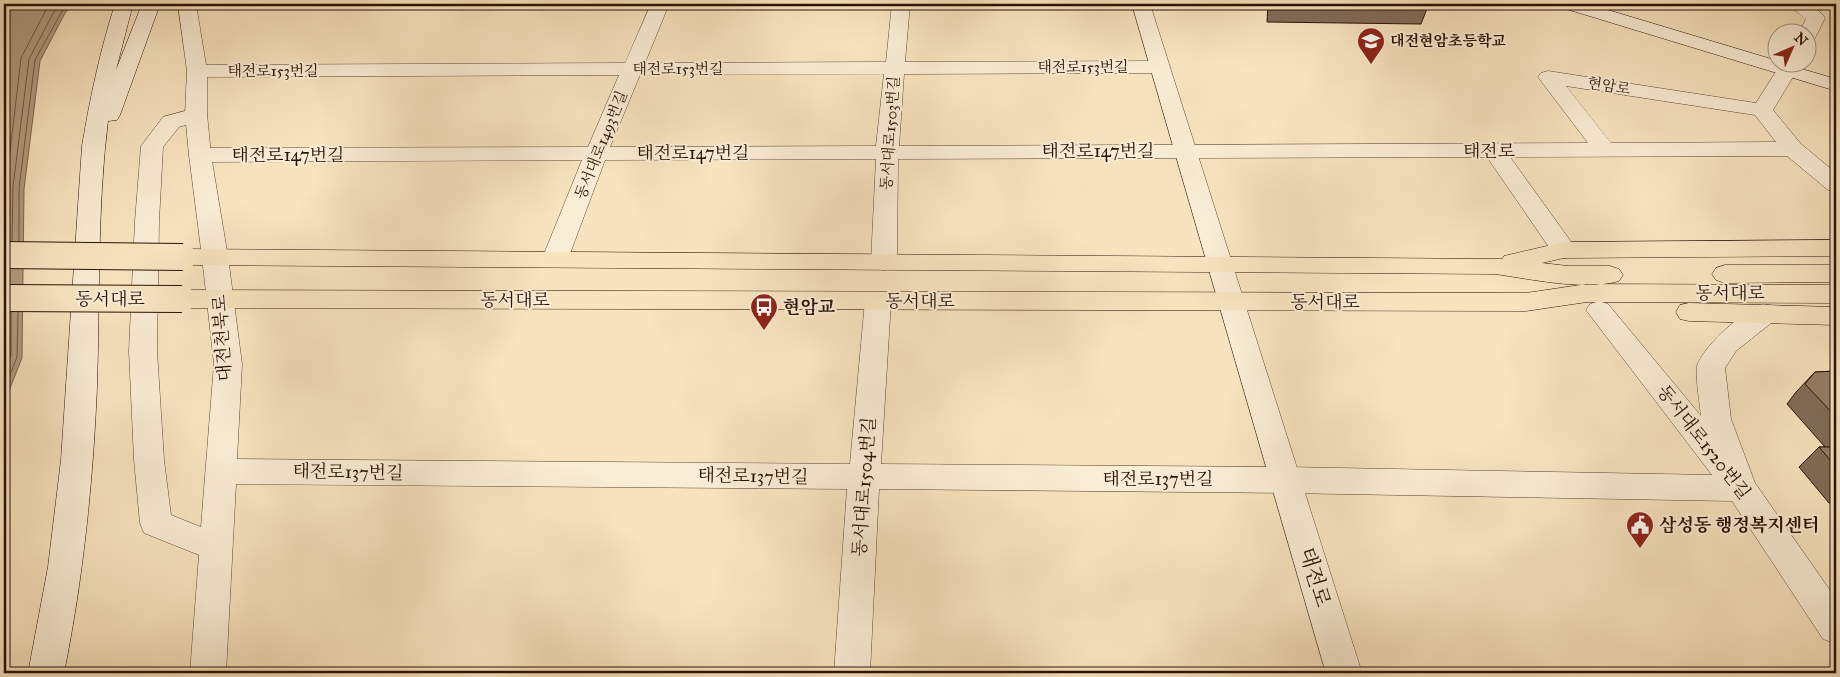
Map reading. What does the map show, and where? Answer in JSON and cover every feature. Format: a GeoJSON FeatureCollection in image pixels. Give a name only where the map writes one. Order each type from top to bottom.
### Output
{"type":"FeatureCollection","features":[{"type":"Feature","properties":{"kind":"main road"},"geometry":{"type":"LineString","coordinates":[[1495,266],[1564,250],[1836,248]]}},
{"type":"Feature","properties":{"kind":"main road","name":"동서대로"},"geometry":{"type":"LineString","coordinates":[[4,256],[1495,266],[1568,275],[1836,274]]}},
{"type":"Feature","properties":{"kind":"main road","name":"동서대로"},"geometry":{"type":"LineString","coordinates":[[4,298],[1526,302],[1587,293],[1836,294]]}},
{"type":"Feature","properties":{"kind":"main road"},"geometry":{"type":"LineString","coordinates":[[1526,302],[1599,310],[1836,316]]}},
{"type":"Feature","properties":{"kind":"street"},"geometry":{"type":"LineString","coordinates":[[46,673],[70,533],[82,389],[90,164],[99,100],[112,38],[124,4]]}},
{"type":"Feature","properties":{"kind":"street"},"geometry":{"type":"LineString","coordinates":[[90,164],[151,4]]}},
{"type":"Feature","properties":{"kind":"street","name":"대전천북로"},"geometry":{"type":"LineString","coordinates":[[187,4],[197,71],[196,114],[200,155],[228,364],[214,547],[208,673]]}},
{"type":"Feature","properties":{"kind":"street","name":"동서대로1493번길"},"geometry":{"type":"LineString","coordinates":[[554,259],[596,154],[660,4]]}},
{"type":"Feature","properties":{"kind":"street","name":"동서대로1503번길"},"geometry":{"type":"LineString","coordinates":[[884,262],[887,152],[901,4]]}},
{"type":"Feature","properties":{"kind":"street","name":"태전로"},"geometry":{"type":"LineString","coordinates":[[1141,4],[1344,673]]}},
{"type":"Feature","properties":{"kind":"street"},"geometry":{"type":"LineString","coordinates":[[1569,4],[1768,60]]}},
{"type":"Feature","properties":{"kind":"street"},"geometry":{"type":"LineString","coordinates":[[1796,4],[1809,22]]}},
{"type":"Feature","properties":{"kind":"street"},"geometry":{"type":"LineString","coordinates":[[1818,24],[1836,17]]}},
{"type":"Feature","properties":{"kind":"street","name":"태전로153번길"},"geometry":{"type":"LineString","coordinates":[[197,71],[1160,67]]}},
{"type":"Feature","properties":{"kind":"street"},"geometry":{"type":"LineString","coordinates":[[1786,72],[1762,110],[1793,149],[1836,185]]}},
{"type":"Feature","properties":{"kind":"street"},"geometry":{"type":"LineString","coordinates":[[1805,72],[1836,85]]}},
{"type":"Feature","properties":{"kind":"street","name":"현암로"},"geometry":{"type":"LineString","coordinates":[[1605,150],[1548,77],[1762,110]]}},
{"type":"Feature","properties":{"kind":"street"},"geometry":{"type":"LineString","coordinates":[[196,114],[171,122],[152,146],[143,351],[149,460],[156,523],[214,547]]}},
{"type":"Feature","properties":{"kind":"street","name":"태전로"},"geometry":{"type":"LineString","coordinates":[[1185,151],[1793,149]]}},
{"type":"Feature","properties":{"kind":"street","name":"태전로147번길"},"geometry":{"type":"LineString","coordinates":[[200,155],[1185,151]]}},
{"type":"Feature","properties":{"kind":"street"},"geometry":{"type":"LineString","coordinates":[[1494,151],[1564,250]]}},
{"type":"Feature","properties":{"kind":"street","name":"동서대로1504번길"},"geometry":{"type":"LineString","coordinates":[[852,673],[864,477],[878,301]]}},
{"type":"Feature","properties":{"kind":"street","name":"동서대로1520번길"},"geometry":{"type":"LineString","coordinates":[[1599,310],[1740,488],[1836,628]]}},
{"type":"Feature","properties":{"kind":"street"},"geometry":{"type":"LineString","coordinates":[[1286,480],[1740,488],[1716,419],[1711,367],[1726,344],[1766,313]]}},
{"type":"Feature","properties":{"kind":"street","name":"태전로137번길"},"geometry":{"type":"LineString","coordinates":[[220,471],[1286,480]]}},
{"type":"Feature","properties":{"kind":"water"},"geometry":{"type":"Polygon","coordinates":[[[4,4],[72,4],[65,13],[40,61],[24,189],[22,358],[4,403],[4,4]]]}},
{"type":"Feature","properties":{"kind":"building"},"geometry":{"type":"Polygon","coordinates":[[[1272,4],[1426,4],[1428,6],[1272,4]]]}},
{"type":"Feature","properties":{"kind":"building"},"geometry":{"type":"Polygon","coordinates":[[[1836,371],[1836,417],[1805,384],[1815,372],[1836,371]]]}},
{"type":"Feature","properties":{"kind":"building"},"geometry":{"type":"Polygon","coordinates":[[[1819,447],[1836,447],[1836,467],[1819,447]]]}},
{"type":"Feature","properties":{"kind":"place","name":"대전현암초등학교"},"geometry":{"type":"Point","coordinates":[1371,65]}},
{"type":"Feature","properties":{"kind":"place","name":"현암교"},"geometry":{"type":"Point","coordinates":[764,331]}},
{"type":"Feature","properties":{"kind":"place","name":"삼성동 행정복지센터"},"geometry":{"type":"Point","coordinates":[1640,549]}}]}
